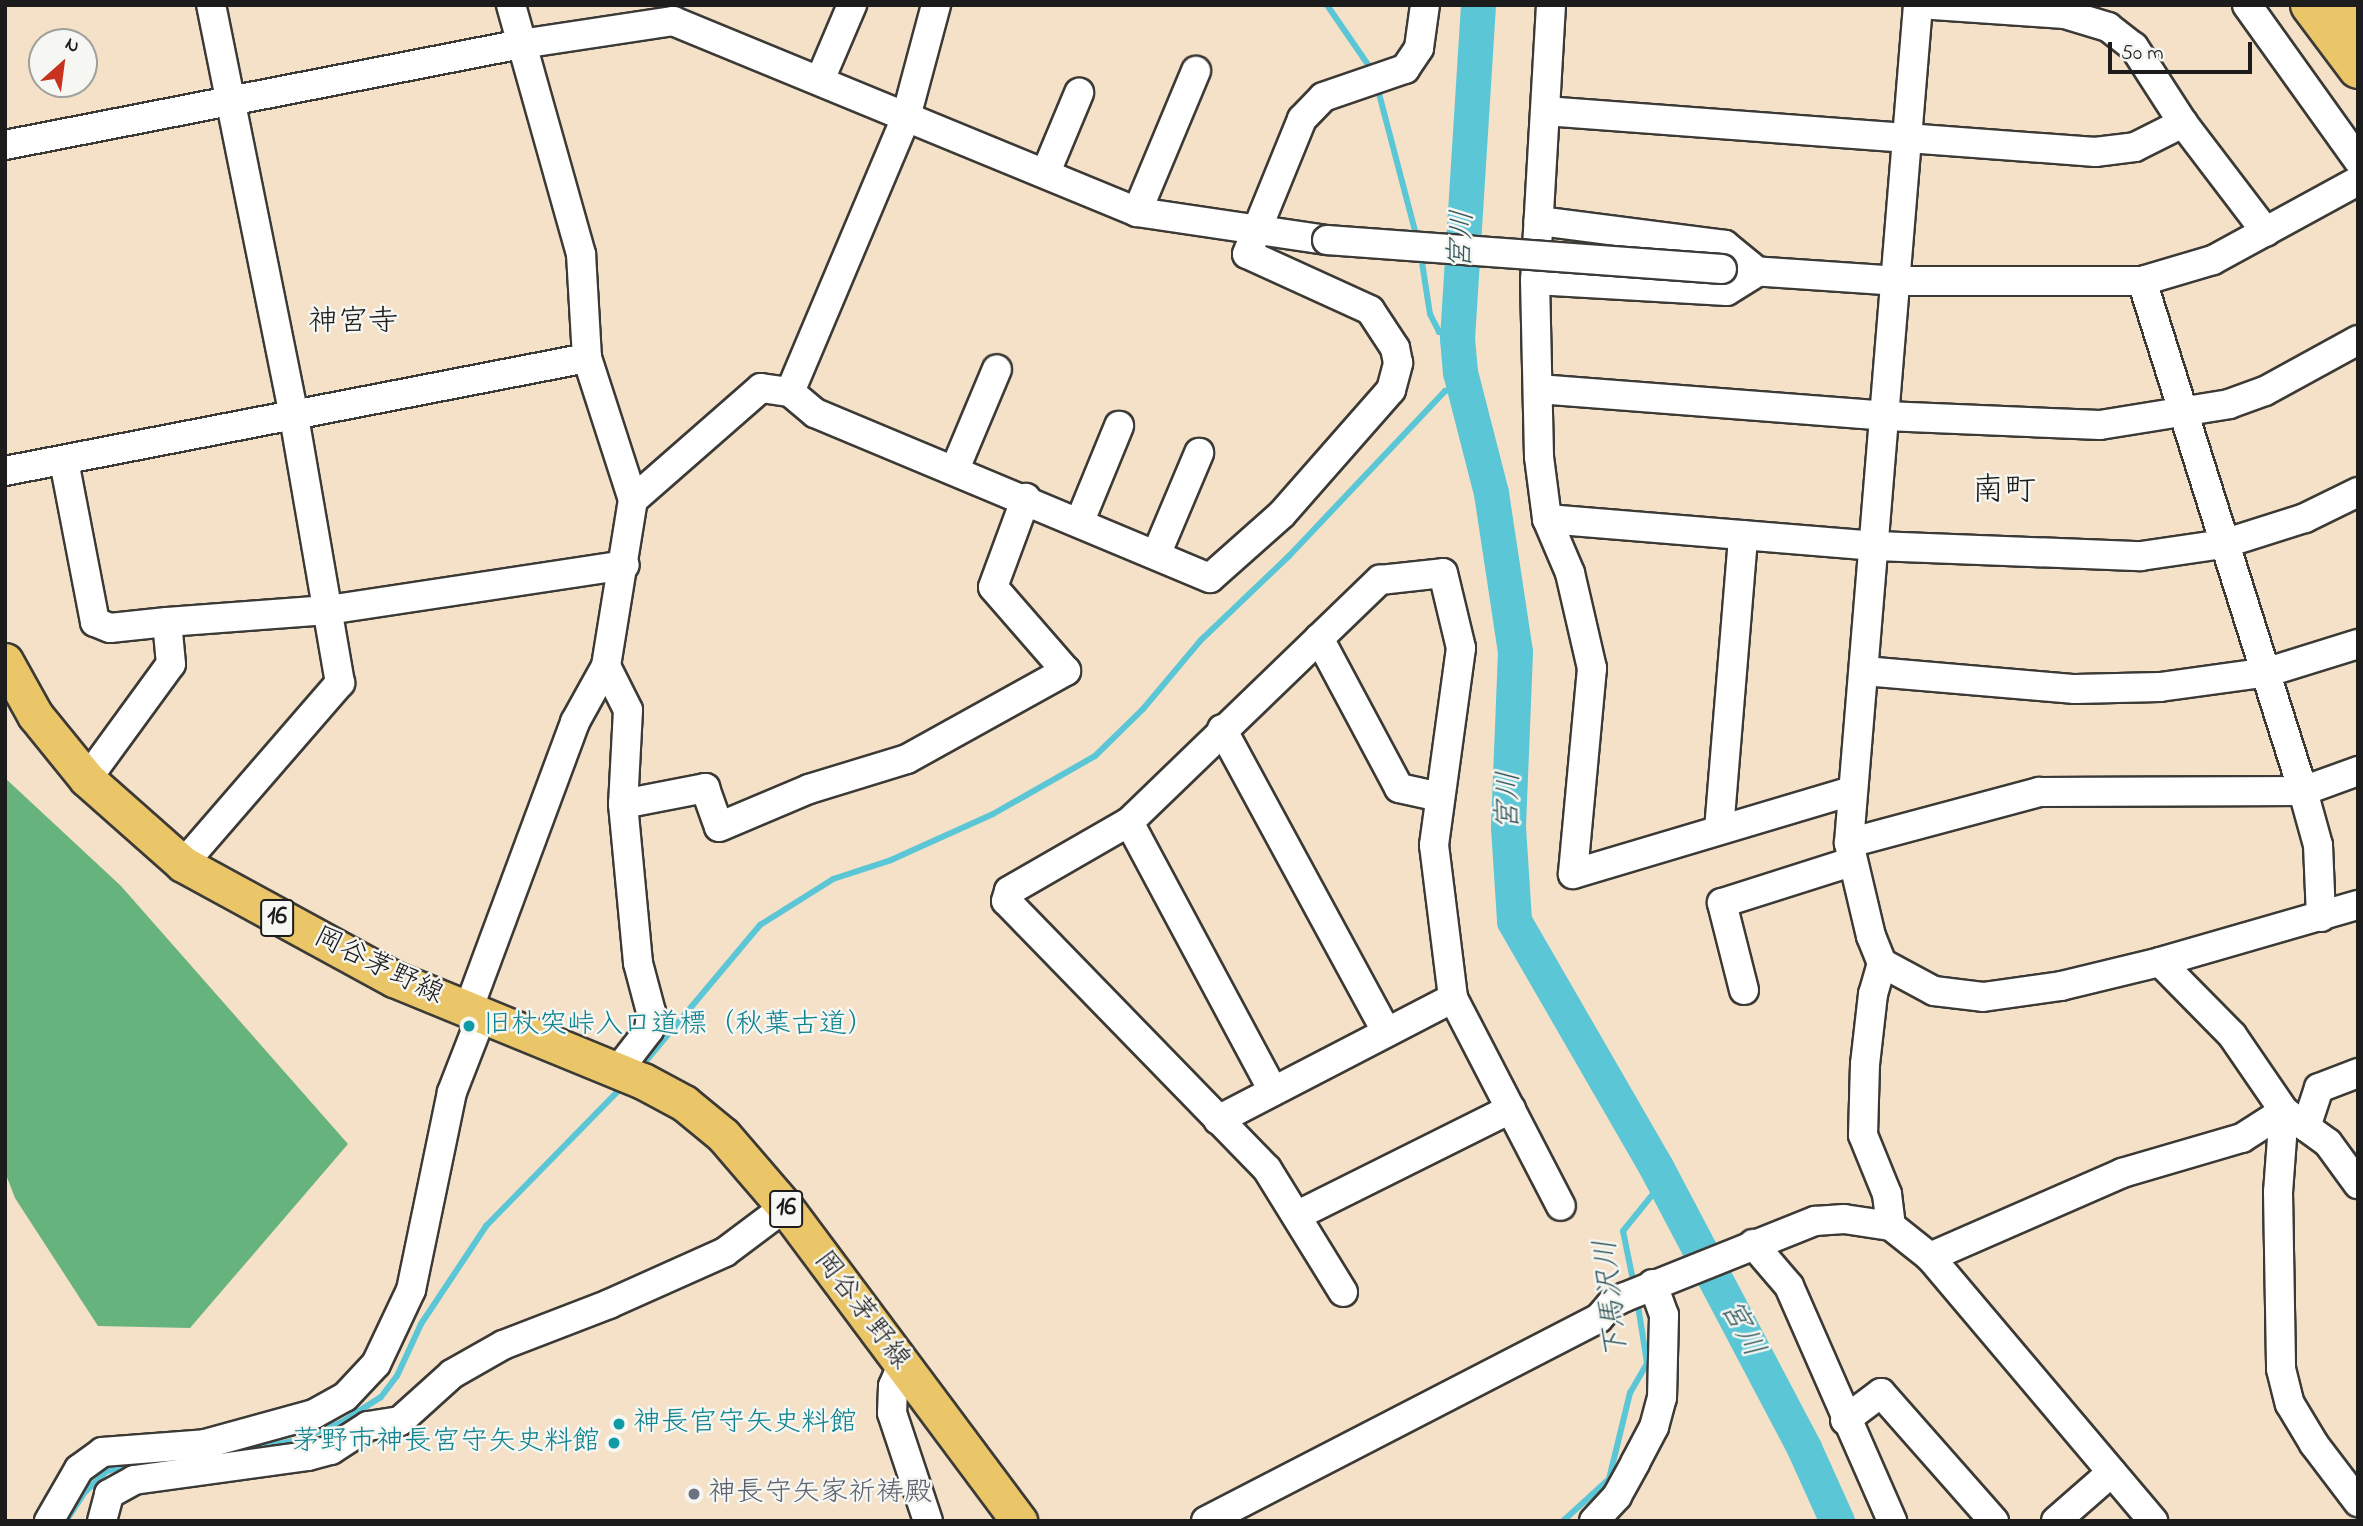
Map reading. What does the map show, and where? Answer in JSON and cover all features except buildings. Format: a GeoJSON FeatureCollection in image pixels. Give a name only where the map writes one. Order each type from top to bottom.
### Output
{"type":"FeatureCollection","features":[{"type":"Feature","properties":{"kind":"highway"},"geometry":{"type":"LineString","coordinates":[[2310,5],[2358,69]]}},
{"type":"Feature","properties":{"kind":"highway"},"geometry":{"type":"LineString","coordinates":[[2348,5],[2358,19]]}},
{"type":"Feature","properties":{"kind":"main road","name":"岡谷茅野線"},"geometry":{"type":"LineString","coordinates":[[5,661],[35,715],[87,779],[183,864],[394,979],[629,1074],[684,1103],[723,1135],[785,1207],[1019,1521]]}},
{"type":"Feature","properties":{"kind":"street"},"geometry":{"type":"LineString","coordinates":[[183,864],[340,683],[294,416],[211,5]]}},
{"type":"Feature","properties":{"kind":"street"},"geometry":{"type":"LineString","coordinates":[[49,1521],[94,1481],[134,1480],[308,1456],[331,1450],[358,1412],[376,1364],[403,1314],[452,1091],[475,1012],[575,722],[606,666],[625,565],[633,500],[587,358],[580,254],[511,5]]}},
{"type":"Feature","properties":{"kind":"street"},"geometry":{"type":"LineString","coordinates":[[820,80],[852,5]]}},
{"type":"Feature","properties":{"kind":"street"},"geometry":{"type":"LineString","coordinates":[[790,392],[906,117],[936,5]]}},
{"type":"Feature","properties":{"kind":"street"},"geometry":{"type":"LineString","coordinates":[[1551,5],[1535,280],[1539,457],[1547,519],[1570,573],[1592,668],[1576,803],[1573,874],[1852,791]]}},
{"type":"Feature","properties":{"kind":"street"},"geometry":{"type":"LineString","coordinates":[[1891,1226],[1887,1194],[1863,1135],[1865,1064],[1873,994],[1882,963],[1850,853],[1852,791],[1876,546],[1918,5]]}},
{"type":"Feature","properties":{"kind":"street"},"geometry":{"type":"LineString","coordinates":[[1933,5],[2113,16],[2183,123],[2266,232]]}},
{"type":"Feature","properties":{"kind":"street"},"geometry":{"type":"LineString","coordinates":[[2247,5],[2278,42],[2358,160]]}},
{"type":"Feature","properties":{"kind":"street"},"geometry":{"type":"LineString","coordinates":[[633,500],[761,388],[790,392],[815,413],[1026,498],[1210,578],[1282,514],[1391,390],[1398,363],[1395,348],[1370,310],[1247,254],[1302,119],[1322,97],[1357,83],[1392,76],[1413,62],[1420,10]]}},
{"type":"Feature","properties":{"kind":"street"},"geometry":{"type":"LineString","coordinates":[[5,145],[521,44],[694,16],[820,80],[1138,212],[1254,232],[1327,240],[1896,281],[2142,281],[2213,260],[2358,181]]}},
{"type":"Feature","properties":{"kind":"street"},"geometry":{"type":"LineString","coordinates":[[1138,212],[1196,71]]}},
{"type":"Feature","properties":{"kind":"street"},"geometry":{"type":"LineString","coordinates":[[1046,172],[1079,93]]}},
{"type":"Feature","properties":{"kind":"street"},"geometry":{"type":"LineString","coordinates":[[1545,111],[2095,152],[2135,147],[2183,123]]}},
{"type":"Feature","properties":{"kind":"street"},"geometry":{"type":"LineString","coordinates":[[1539,221],[1725,245],[1758,272]]}},
{"type":"Feature","properties":{"kind":"street"},"geometry":{"type":"LineString","coordinates":[[1535,280],[1727,291],[1758,272]]}},
{"type":"Feature","properties":{"kind":"street"},"geometry":{"type":"LineString","coordinates":[[2142,281],[2223,544],[2268,673],[2303,791],[2318,845],[2321,917]]}},
{"type":"Feature","properties":{"kind":"street"},"geometry":{"type":"LineString","coordinates":[[1538,389],[1885,416],[2099,425],[2184,415],[2265,391],[2358,340]]}},
{"type":"Feature","properties":{"kind":"street"},"geometry":{"type":"LineString","coordinates":[[5,471],[587,358]]}},
{"type":"Feature","properties":{"kind":"street"},"geometry":{"type":"LineString","coordinates":[[956,469],[998,369]]}},
{"type":"Feature","properties":{"kind":"street"},"geometry":{"type":"LineString","coordinates":[[1080,521],[1119,426]]}},
{"type":"Feature","properties":{"kind":"street"},"geometry":{"type":"LineString","coordinates":[[1156,555],[1199,453]]}},
{"type":"Feature","properties":{"kind":"street"},"geometry":{"type":"LineString","coordinates":[[64,461],[95,622],[110,628],[328,610],[625,565]]}},
{"type":"Feature","properties":{"kind":"street"},"geometry":{"type":"LineString","coordinates":[[1547,519],[1876,546],[2141,556],[2223,544],[2305,518],[2358,492]]}},
{"type":"Feature","properties":{"kind":"street"},"geometry":{"type":"LineString","coordinates":[[623,804],[705,788],[719,827],[809,789],[907,759],[1066,671],[993,587],[1026,498]]}},
{"type":"Feature","properties":{"kind":"street"},"geometry":{"type":"LineString","coordinates":[[1719,830],[1743,535]]}},
{"type":"Feature","properties":{"kind":"street"},"geometry":{"type":"LineString","coordinates":[[1343,1292],[1298,1215],[1267,1169],[1006,901],[1009,891],[1129,822],[1222,729],[1380,580],[1443,573],[1461,648],[1434,845],[1453,999],[1561,1206]]}},
{"type":"Feature","properties":{"kind":"street"},"geometry":{"type":"LineString","coordinates":[[87,779],[171,663],[167,622]]}},
{"type":"Feature","properties":{"kind":"street"},"geometry":{"type":"LineString","coordinates":[[1319,638],[1399,788],[1440,797]]}},
{"type":"Feature","properties":{"kind":"street"},"geometry":{"type":"LineString","coordinates":[[1864,671],[2075,689],[2160,687],[2268,673],[2358,644]]}},
{"type":"Feature","properties":{"kind":"street"},"geometry":{"type":"LineString","coordinates":[[606,666],[628,710],[623,804],[638,963],[651,1012],[649,1030],[629,1074]]}},
{"type":"Feature","properties":{"kind":"street"},"geometry":{"type":"LineString","coordinates":[[1222,729],[1386,1031]]}},
{"type":"Feature","properties":{"kind":"street"},"geometry":{"type":"LineString","coordinates":[[1744,990],[1722,903],[1850,853],[2039,792],[2303,791],[2358,771]]}},
{"type":"Feature","properties":{"kind":"street"},"geometry":{"type":"LineString","coordinates":[[1129,822],[1273,1091]]}},
{"type":"Feature","properties":{"kind":"street"},"geometry":{"type":"LineString","coordinates":[[1882,963],[1934,991],[1983,997],[2060,986],[2160,962],[2264,929],[2321,917],[2358,905]]}},
{"type":"Feature","properties":{"kind":"street"},"geometry":{"type":"LineString","coordinates":[[2160,962],[2232,1035],[2284,1111],[2328,1143],[2358,1184]]}},
{"type":"Feature","properties":{"kind":"street"},"geometry":{"type":"LineString","coordinates":[[1218,1120],[1386,1031],[1453,999]]}},
{"type":"Feature","properties":{"kind":"street"},"geometry":{"type":"LineString","coordinates":[[2306,1128],[2319,1088],[2358,1073]]}},
{"type":"Feature","properties":{"kind":"street"},"geometry":{"type":"LineString","coordinates":[[1298,1215],[1511,1109]]}},
{"type":"Feature","properties":{"kind":"street"},"geometry":{"type":"LineString","coordinates":[[1930,1257],[2122,1173],[2242,1138],[2284,1111]]}},
{"type":"Feature","properties":{"kind":"street"},"geometry":{"type":"LineString","coordinates":[[2284,1111],[2278,1192],[2281,1369],[2290,1404],[2314,1444],[2358,1502]]}},
{"type":"Feature","properties":{"kind":"street"},"geometry":{"type":"LineString","coordinates":[[102,1521],[94,1481],[103,1452],[205,1444],[314,1414],[358,1412],[400,1422],[452,1374],[503,1345],[609,1304],[725,1252],[785,1207]]}},
{"type":"Feature","properties":{"kind":"street"},"geometry":{"type":"LineString","coordinates":[[1206,1521],[1599,1318],[1611,1304],[1646,1287],[1815,1222],[1844,1219],[1891,1226],[1930,1257],[2153,1521]]}},
{"type":"Feature","properties":{"kind":"street"},"geometry":{"type":"LineString","coordinates":[[1746,1247],[1789,1286],[1843,1405],[1845,1420],[1892,1521]]}},
{"type":"Feature","properties":{"kind":"street"},"geometry":{"type":"LineString","coordinates":[[1594,1521],[1617,1496],[1635,1464],[1654,1427],[1662,1398],[1664,1315],[1646,1287]]}},
{"type":"Feature","properties":{"kind":"street"},"geometry":{"type":"LineString","coordinates":[[902,1366],[893,1387],[892,1413],[928,1521]]}},
{"type":"Feature","properties":{"kind":"street"},"geometry":{"type":"LineString","coordinates":[[1845,1420],[1881,1393],[1994,1521]]}},
{"type":"Feature","properties":{"kind":"street"},"geometry":{"type":"LineString","coordinates":[[2056,1521],[2112,1472]]}},
{"type":"Feature","properties":{"kind":"green space"},"geometry":{"type":"Polygon","coordinates":[[[5,778],[121,886],[348,1144],[190,1328],[98,1326],[15,1198],[5,1172],[5,778]]]}},
{"type":"Feature","properties":{"kind":"waterway"},"geometry":{"type":"LineString","coordinates":[[1327,5],[1373,72]]}},
{"type":"Feature","properties":{"kind":"waterway","name":"宮川"},"geometry":{"type":"LineString","coordinates":[[1478,5],[1457,338],[1460,372],[1491,493],[1515,652],[1508,827],[1514,921],[1656,1167],[1804,1448],[1837,1521]]}},
{"type":"Feature","properties":{"kind":"waterway"},"geometry":{"type":"LineString","coordinates":[[1377,86],[1417,238]]}},
{"type":"Feature","properties":{"kind":"waterway"},"geometry":{"type":"LineString","coordinates":[[1421,256],[1430,314],[1439,332],[1457,338]]}},
{"type":"Feature","properties":{"kind":"waterway"},"geometry":{"type":"LineString","coordinates":[[640,1068],[760,925],[833,879],[891,860],[993,814],[1095,756],[1143,709],[1200,641],[1289,556],[1445,391],[1464,387]]}},
{"type":"Feature","properties":{"kind":"waterway"},"geometry":{"type":"LineString","coordinates":[[238,1452],[298,1440],[342,1422],[381,1397],[397,1376],[421,1324],[486,1226],[623,1086]]}},
{"type":"Feature","properties":{"kind":"waterway","name":"下馬沢川"},"geometry":{"type":"LineString","coordinates":[[1634,1285],[1623,1231],[1661,1184]]}},
{"type":"Feature","properties":{"kind":"waterway","name":"下馬沢川"},"geometry":{"type":"LineString","coordinates":[[1563,1521],[1609,1479],[1630,1393],[1647,1363],[1637,1299]]}},
{"type":"Feature","properties":{"kind":"waterway"},"geometry":{"type":"LineString","coordinates":[[66,1521],[85,1492],[107,1471],[140,1462]]}},
{"type":"Feature","properties":{"kind":"place","name":"旧杖突峠入口道標（秋葉古道）"},"geometry":{"type":"Point","coordinates":[469,1026]}},
{"type":"Feature","properties":{"kind":"place","name":"神長官守矢史料館"},"geometry":{"type":"Point","coordinates":[619,1424]}},
{"type":"Feature","properties":{"kind":"place","name":"茅野市神長宮守矢史料館"},"geometry":{"type":"Point","coordinates":[614,1443]}},
{"type":"Feature","properties":{"kind":"place","name":"神長守矢家祈祷殿"},"geometry":{"type":"Point","coordinates":[694,1494]}},
{"type":"Feature","properties":{"kind":"district","name":"神宮寺"},"geometry":{"type":"Point","coordinates":[353,323]}},
{"type":"Feature","properties":{"kind":"district","name":"南町"},"geometry":{"type":"Point","coordinates":[2004,492]}}]}
